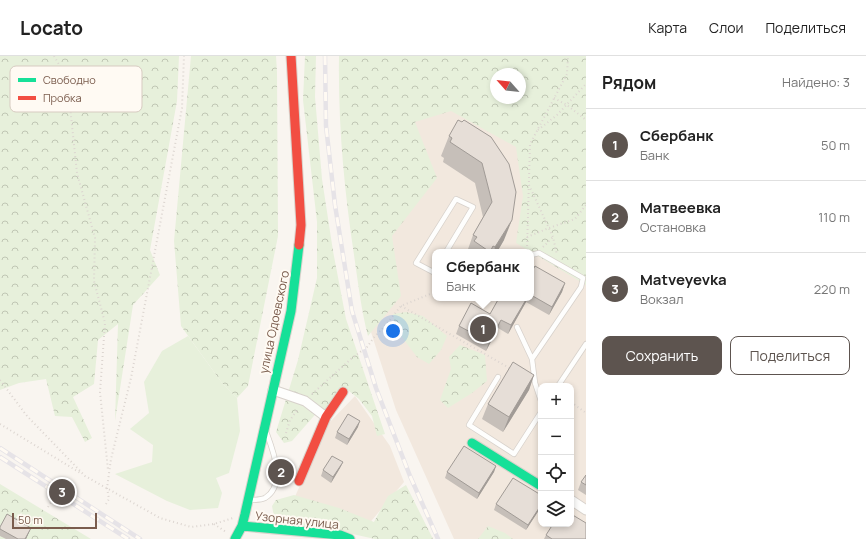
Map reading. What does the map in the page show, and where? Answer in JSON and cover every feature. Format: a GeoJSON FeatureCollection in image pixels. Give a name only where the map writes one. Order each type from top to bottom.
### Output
{"type":"FeatureCollection","features":[{"type":"Feature","properties":{"kind":"street","name":"улица Одоевского"},"geometry":{"type":"LineString","coordinates":[[235,539],[242,526],[265,427],[291,311],[298,264],[301,225],[291,56]]}},
{"type":"Feature","properties":{"kind":"street"},"geometry":{"type":"LineString","coordinates":[[273,390],[304,401],[326,417]]}},
{"type":"Feature","properties":{"kind":"street"},"geometry":{"type":"LineString","coordinates":[[299,481],[326,417],[342,392]]}},
{"type":"Feature","properties":{"kind":"street"},"geometry":{"type":"LineString","coordinates":[[472,443],[538,484]]}},
{"type":"Feature","properties":{"kind":"street"},"geometry":{"type":"LineString","coordinates":[[574,502],[586,510]]}},
{"type":"Feature","properties":{"kind":"street","name":"Узорная улица"},"geometry":{"type":"LineString","coordinates":[[242,526],[340,536],[350,539]]}},
{"type":"Feature","properties":{"kind":"lane"},"geometry":{"type":"LineString","coordinates":[[432,271],[416,263],[456,199],[473,207],[448,249]]}},
{"type":"Feature","properties":{"kind":"lane"},"geometry":{"type":"LineString","coordinates":[[532,359],[581,287],[583,278],[539,253],[534,254]]}},
{"type":"Feature","properties":{"kind":"lane"},"geometry":{"type":"LineString","coordinates":[[581,287],[586,290]]}},
{"type":"Feature","properties":{"kind":"lane"},"geometry":{"type":"LineString","coordinates":[[517,327],[532,359],[535,384],[538,392]]}},
{"type":"Feature","properties":{"kind":"lane"},"geometry":{"type":"LineString","coordinates":[[560,383],[586,344]]}},
{"type":"Feature","properties":{"kind":"lane"},"geometry":{"type":"LineString","coordinates":[[498,377],[469,425],[514,454],[538,417]]}},
{"type":"Feature","properties":{"kind":"lane"},"geometry":{"type":"LineString","coordinates":[[248,500],[264,499],[272,491],[276,483],[276,471],[272,448],[265,427]]}},
{"type":"Feature","properties":{"kind":"path"},"geometry":{"type":"LineString","coordinates":[[54,56],[60,66]]}},
{"type":"Feature","properties":{"kind":"path"},"geometry":{"type":"LineString","coordinates":[[106,504],[109,499],[107,488],[111,459],[131,378],[180,115],[184,56]]}},
{"type":"Feature","properties":{"kind":"path"},"geometry":{"type":"LineString","coordinates":[[527,249],[530,144],[567,74],[568,56]]}},
{"type":"Feature","properties":{"kind":"path"},"geometry":{"type":"LineString","coordinates":[[537,131],[557,115],[586,84]]}},
{"type":"Feature","properties":{"kind":"path"},"geometry":{"type":"LineString","coordinates":[[554,98],[567,105],[586,120]]}},
{"type":"Feature","properties":{"kind":"path"},"geometry":{"type":"LineString","coordinates":[[71,112],[77,173],[95,238],[94,281],[105,323],[100,392],[109,473]]}},
{"type":"Feature","properties":{"kind":"path"},"geometry":{"type":"LineString","coordinates":[[529,184],[554,237],[559,265]]}},
{"type":"Feature","properties":{"kind":"path"},"geometry":{"type":"LineString","coordinates":[[527,238],[549,228],[575,219],[586,205]]}},
{"type":"Feature","properties":{"kind":"path"},"geometry":{"type":"LineString","coordinates":[[539,253],[544,245],[554,237]]}},
{"type":"Feature","properties":{"kind":"path"},"geometry":{"type":"LineString","coordinates":[[286,433],[290,420],[304,401],[352,358],[367,347],[401,306],[432,293]]}},
{"type":"Feature","properties":{"kind":"path"},"geometry":{"type":"LineString","coordinates":[[401,306],[515,372]]}},
{"type":"Feature","properties":{"kind":"path"},"geometry":{"type":"LineString","coordinates":[[0,380],[27,416],[85,476]]}},
{"type":"Feature","properties":{"kind":"path"},"geometry":{"type":"LineString","coordinates":[[574,404],[586,413]]}},
{"type":"Feature","properties":{"kind":"path"},"geometry":{"type":"LineString","coordinates":[[0,424],[85,476],[160,518],[191,528],[214,524],[245,514]]}},
{"type":"Feature","properties":{"kind":"path"},"geometry":{"type":"LineString","coordinates":[[48,507],[51,502]]}},
{"type":"Feature","properties":{"kind":"shaded area"},"geometry":{"type":"Polygon","coordinates":[[[454,103],[527,148],[586,276],[586,539],[454,539],[396,410],[370,329],[406,120],[454,103]]]}},
{"type":"Feature","properties":{"kind":"shaded area"},"geometry":{"type":"Polygon","coordinates":[[[355,396],[390,446],[404,482],[362,532],[293,501],[327,425],[355,396]]]}},
{"type":"Feature","properties":{"kind":"green space"},"geometry":{"type":"Polygon","coordinates":[[[0,56],[179,56],[177,101],[150,250],[160,275],[133,305],[115,421],[118,324],[98,340],[94,384],[73,397],[92,438],[85,442],[72,417],[55,416],[46,379],[19,383],[0,390],[0,56]]]}},
{"type":"Feature","properties":{"kind":"green space"},"geometry":{"type":"Polygon","coordinates":[[[191,56],[276,56],[278,236],[248,386],[237,398],[222,383],[181,326],[174,241],[191,56]]]}},
{"type":"Feature","properties":{"kind":"green space"},"geometry":{"type":"Polygon","coordinates":[[[305,56],[316,56],[315,97],[322,179],[333,251],[346,319],[385,434],[377,436],[372,416],[359,399],[344,387],[328,413],[320,409],[292,441],[284,443],[276,432],[298,360],[317,278],[317,222],[303,100],[305,56]]]}},
{"type":"Feature","properties":{"kind":"green space"},"geometry":{"type":"Polygon","coordinates":[[[339,56],[586,56],[586,285],[534,254],[534,249],[526,249],[516,243],[523,196],[516,147],[451,111],[415,122],[437,178],[392,236],[401,296],[368,336],[363,316],[350,230],[342,156],[339,56]]]}},
{"type":"Feature","properties":{"kind":"green space"},"geometry":{"type":"Polygon","coordinates":[[[406,312],[423,316],[447,336],[441,350],[429,364],[417,357],[395,328],[393,314],[406,312]]]}},
{"type":"Feature","properties":{"kind":"green space"},"geometry":{"type":"Polygon","coordinates":[[[188,336],[222,383],[237,398],[240,431],[229,473],[216,478],[222,493],[218,508],[190,510],[167,501],[115,474],[152,462],[153,445],[130,429],[149,413],[144,382],[162,351],[188,336]]]}},
{"type":"Feature","properties":{"kind":"green space"},"geometry":{"type":"Polygon","coordinates":[[[460,345],[485,355],[487,381],[472,393],[448,408],[440,400],[451,369],[449,357],[460,345]]]}},
{"type":"Feature","properties":{"kind":"green space"},"geometry":{"type":"Polygon","coordinates":[[[0,484],[91,539],[0,539],[0,484]]]}},
{"type":"Feature","properties":{"kind":"green space"},"geometry":{"type":"Polygon","coordinates":[[[406,485],[433,539],[375,539],[330,529],[275,522],[272,506],[276,500],[294,495],[339,508],[374,522],[388,496],[406,485]]]}},
{"type":"Feature","properties":{"kind":"green space"},"geometry":{"type":"Polygon","coordinates":[[[488,526],[505,533],[513,539],[478,539],[488,526]]]}},
{"type":"Feature","properties":{"kind":"building"},"geometry":{"type":"Polygon","coordinates":[[[458,120],[462,122],[464,120],[491,137],[509,164],[516,192],[512,220],[495,247],[493,246],[492,249],[486,249],[474,241],[477,237],[473,235],[492,202],[482,163],[450,142],[452,138],[449,136],[458,120]]]}},
{"type":"Feature","properties":{"kind":"building"},"geometry":{"type":"Polygon","coordinates":[[[535,266],[565,283],[552,307],[534,297],[535,266]]]}},
{"type":"Feature","properties":{"kind":"building"},"geometry":{"type":"Polygon","coordinates":[[[497,301],[525,301],[511,325],[501,320],[489,342],[459,326],[471,303],[490,314],[497,301]]]}},
{"type":"Feature","properties":{"kind":"building"},"geometry":{"type":"Polygon","coordinates":[[[513,362],[534,375],[509,417],[488,404],[513,362]]]}},
{"type":"Feature","properties":{"kind":"building"},"geometry":{"type":"Polygon","coordinates":[[[348,414],[360,421],[349,439],[337,432],[348,414]]]}},
{"type":"Feature","properties":{"kind":"building"},"geometry":{"type":"Polygon","coordinates":[[[464,446],[496,466],[479,493],[447,472],[464,446]]]}},
{"type":"Feature","properties":{"kind":"building"},"geometry":{"type":"Polygon","coordinates":[[[332,456],[343,462],[333,477],[323,470],[332,456]]]}},
{"type":"Feature","properties":{"kind":"building"},"geometry":{"type":"Polygon","coordinates":[[[586,475],[586,485],[581,482],[586,475]]]}},
{"type":"Feature","properties":{"kind":"building"},"geometry":{"type":"Polygon","coordinates":[[[513,478],[538,493],[538,510],[528,525],[496,504],[513,478]]]}},
{"type":"Feature","properties":{"kind":"building"},"geometry":{"type":"Polygon","coordinates":[[[7,514],[31,528],[25,539],[18,539],[0,529],[7,514]]]}},
{"type":"Feature","properties":{"kind":"building"},"geometry":{"type":"Polygon","coordinates":[[[574,516],[586,523],[586,539],[552,539],[546,535],[551,527],[574,527],[574,516]]]}},
{"type":"Feature","properties":{"kind":"railway"},"geometry":{"type":"LineString","coordinates":[[325,56],[326,126],[335,205],[352,311],[376,388],[410,476],[438,539]]}},
{"type":"Feature","properties":{"kind":"railway"},"geometry":{"type":"LineString","coordinates":[[0,448],[140,539]]}},
{"type":"Feature","properties":{"kind":"railway"},"geometry":{"type":"LineString","coordinates":[[0,457],[128,539]]}},
{"type":"Feature","properties":{"kind":"traffic: fast"},"geometry":{"type":"LineString","coordinates":[[235,539],[242,526],[245,514],[291,311],[299,245]]}},
{"type":"Feature","properties":{"kind":"traffic: fast"},"geometry":{"type":"LineString","coordinates":[[472,443],[538,484]]}},
{"type":"Feature","properties":{"kind":"traffic: fast"},"geometry":{"type":"LineString","coordinates":[[242,526],[340,535],[350,539]]}},
{"type":"Feature","properties":{"kind":"traffic: jam"},"geometry":{"type":"LineString","coordinates":[[291,56],[301,225],[299,245]]}},
{"type":"Feature","properties":{"kind":"traffic: jam"},"geometry":{"type":"LineString","coordinates":[[299,481],[326,417],[343,392]]}},
{"type":"Feature","properties":{"kind":"place","name":"Сбербанк"},"geometry":{"type":"Point","coordinates":[483,329]}},
{"type":"Feature","properties":{"kind":"place","name":"Матвеевка"},"geometry":{"type":"Point","coordinates":[281,472]}},
{"type":"Feature","properties":{"kind":"place","name":"Matveyevka"},"geometry":{"type":"Point","coordinates":[62,492]}}]}
